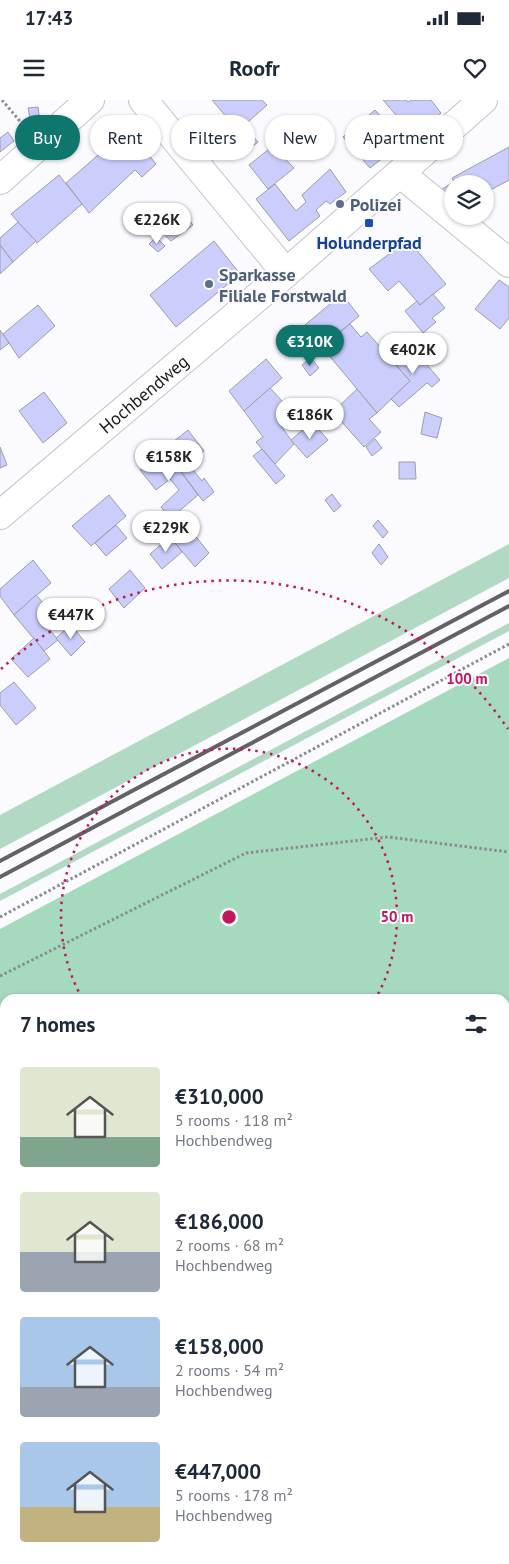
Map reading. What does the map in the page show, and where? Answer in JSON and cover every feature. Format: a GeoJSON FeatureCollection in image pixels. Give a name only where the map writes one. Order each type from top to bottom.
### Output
{"type":"FeatureCollection","features":[{"type":"Feature","properties":{"kind":"street"},"geometry":{"type":"LineString","coordinates":[[73,115],[90,100]]}},
{"type":"Feature","properties":{"kind":"street"},"geometry":{"type":"LineString","coordinates":[[143,100],[286,273]]}},
{"type":"Feature","properties":{"kind":"street","name":"Hochbendweg"},"geometry":{"type":"LineString","coordinates":[[0,515],[286,273],[483,100]]}},
{"type":"Feature","properties":{"kind":"street"},"geometry":{"type":"LineString","coordinates":[[0,180],[22,160]]}},
{"type":"Feature","properties":{"kind":"street"},"geometry":{"type":"LineString","coordinates":[[401,174],[509,263]]}},
{"type":"Feature","properties":{"kind":"path"},"geometry":{"type":"LineString","coordinates":[[2,100],[15,115]]}},
{"type":"Feature","properties":{"kind":"path"},"geometry":{"type":"LineString","coordinates":[[0,917],[509,644]]}},
{"type":"Feature","properties":{"kind":"path"},"geometry":{"type":"LineString","coordinates":[[0,976],[246,853],[388,837],[509,852]]}},
{"type":"Feature","properties":{"kind":"green space"},"geometry":{"type":"Polygon","coordinates":[[[509,544],[509,578],[0,849],[0,815],[509,544]]]}},
{"type":"Feature","properties":{"kind":"green space"},"geometry":{"type":"Polygon","coordinates":[[[509,623],[509,631],[0,901],[0,894],[509,623]]]}},
{"type":"Feature","properties":{"kind":"green space"},"geometry":{"type":"Polygon","coordinates":[[[509,658],[509,994],[0,994],[0,929],[509,658]]]}},
{"type":"Feature","properties":{"kind":"building"},"geometry":{"type":"Polygon","coordinates":[[[212,100],[262,100],[267,105],[255,116],[225,115],[212,100]]]}},
{"type":"Feature","properties":{"kind":"building"},"geometry":{"type":"Polygon","coordinates":[[[383,100],[406,100],[408,102],[411,100],[431,100],[441,113],[439,115],[396,115],[383,100]]]}},
{"type":"Feature","properties":{"kind":"building"},"geometry":{"type":"Polygon","coordinates":[[[38,107],[39,115],[29,115],[28,108],[38,107]]]}},
{"type":"Feature","properties":{"kind":"building"},"geometry":{"type":"Polygon","coordinates":[[[375,110],[380,115],[369,115],[375,110]]]}},
{"type":"Feature","properties":{"kind":"building"},"geometry":{"type":"Polygon","coordinates":[[[8,132],[14,141],[0,152],[0,138],[8,132]]]}},
{"type":"Feature","properties":{"kind":"building"},"geometry":{"type":"Polygon","coordinates":[[[509,147],[509,180],[494,188],[494,175],[458,175],[509,147]]]}},
{"type":"Feature","properties":{"kind":"building"},"geometry":{"type":"Polygon","coordinates":[[[265,152],[265,160],[286,160],[294,168],[268,189],[249,165],[265,152]]]}},
{"type":"Feature","properties":{"kind":"building"},"geometry":{"type":"Polygon","coordinates":[[[92,160],[153,160],[156,164],[142,177],[135,170],[89,213],[66,183],[92,160]]]}},
{"type":"Feature","properties":{"kind":"building"},"geometry":{"type":"Polygon","coordinates":[[[363,160],[380,160],[370,168],[363,160]]]}},
{"type":"Feature","properties":{"kind":"building"},"geometry":{"type":"Polygon","coordinates":[[[330,169],[346,192],[330,204],[326,201],[316,210],[320,216],[289,241],[256,199],[275,184],[296,211],[306,202],[302,195],[330,169]]]}},
{"type":"Feature","properties":{"kind":"building"},"geometry":{"type":"Polygon","coordinates":[[[59,175],[82,204],[37,243],[11,214],[59,175]]]}},
{"type":"Feature","properties":{"kind":"building"},"geometry":{"type":"Polygon","coordinates":[[[444,188],[444,198],[437,192],[444,188]]]}},
{"type":"Feature","properties":{"kind":"building"},"geometry":{"type":"Polygon","coordinates":[[[181,209],[193,225],[171,241],[157,228],[181,209]]]}},
{"type":"Feature","properties":{"kind":"building"},"geometry":{"type":"Polygon","coordinates":[[[18,222],[36,241],[13,262],[0,245],[0,238],[18,222]]]}},
{"type":"Feature","properties":{"kind":"building"},"geometry":{"type":"Polygon","coordinates":[[[156,237],[165,246],[158,252],[149,244],[156,237]]]}},
{"type":"Feature","properties":{"kind":"building"},"geometry":{"type":"Polygon","coordinates":[[[408,240],[446,284],[420,305],[399,281],[388,291],[369,269],[408,240]]]}},
{"type":"Feature","properties":{"kind":"building"},"geometry":{"type":"Polygon","coordinates":[[[214,241],[240,274],[176,327],[150,295],[214,241]]]}},
{"type":"Feature","properties":{"kind":"building"},"geometry":{"type":"Polygon","coordinates":[[[0,245],[13,262],[0,274],[0,245]]]}},
{"type":"Feature","properties":{"kind":"building"},"geometry":{"type":"Polygon","coordinates":[[[499,280],[509,287],[509,318],[500,329],[475,309],[499,280]]]}},
{"type":"Feature","properties":{"kind":"building"},"geometry":{"type":"Polygon","coordinates":[[[342,294],[359,316],[322,347],[305,325],[342,294]]]}},
{"type":"Feature","properties":{"kind":"building"},"geometry":{"type":"Polygon","coordinates":[[[433,294],[445,308],[432,318],[436,322],[423,333],[405,311],[417,301],[420,305],[433,294]]]}},
{"type":"Feature","properties":{"kind":"building"},"geometry":{"type":"Polygon","coordinates":[[[38,305],[55,326],[19,358],[3,334],[38,305]]]}},
{"type":"Feature","properties":{"kind":"building"},"geometry":{"type":"Polygon","coordinates":[[[350,324],[361,337],[367,332],[410,381],[377,413],[322,347],[350,324]]]}},
{"type":"Feature","properties":{"kind":"building"},"geometry":{"type":"Polygon","coordinates":[[[0,330],[9,343],[0,350],[0,330]]]}},
{"type":"Feature","properties":{"kind":"building"},"geometry":{"type":"Polygon","coordinates":[[[410,345],[440,380],[432,387],[427,383],[399,407],[391,399],[410,381],[392,360],[410,345]]]}},
{"type":"Feature","properties":{"kind":"building"},"geometry":{"type":"Polygon","coordinates":[[[311,358],[319,368],[310,376],[302,365],[311,358]]]}},
{"type":"Feature","properties":{"kind":"building"},"geometry":{"type":"Polygon","coordinates":[[[266,359],[282,378],[244,411],[229,391],[266,359]]]}},
{"type":"Feature","properties":{"kind":"building"},"geometry":{"type":"Polygon","coordinates":[[[270,388],[294,414],[281,426],[294,444],[275,464],[256,442],[263,437],[244,411],[270,388]]]}},
{"type":"Feature","properties":{"kind":"building"},"geometry":{"type":"Polygon","coordinates":[[[357,389],[377,413],[369,419],[381,432],[364,447],[333,412],[357,389]]]}},
{"type":"Feature","properties":{"kind":"building"},"geometry":{"type":"Polygon","coordinates":[[[44,392],[67,423],[43,443],[19,411],[44,392]]]}},
{"type":"Feature","properties":{"kind":"building"},"geometry":{"type":"Polygon","coordinates":[[[425,412],[442,418],[437,438],[421,434],[425,412]]]}},
{"type":"Feature","properties":{"kind":"building"},"geometry":{"type":"Polygon","coordinates":[[[312,422],[328,440],[307,458],[291,440],[312,422]]]}},
{"type":"Feature","properties":{"kind":"building"},"geometry":{"type":"Polygon","coordinates":[[[188,430],[204,451],[189,465],[202,481],[204,478],[214,492],[203,501],[164,449],[188,430]]]}},
{"type":"Feature","properties":{"kind":"building"},"geometry":{"type":"Polygon","coordinates":[[[375,439],[382,448],[372,456],[366,447],[375,439]]]}},
{"type":"Feature","properties":{"kind":"building"},"geometry":{"type":"Polygon","coordinates":[[[0,447],[7,465],[0,468],[0,447]]]}},
{"type":"Feature","properties":{"kind":"building"},"geometry":{"type":"Polygon","coordinates":[[[164,449],[198,495],[170,519],[161,507],[179,490],[170,479],[156,490],[140,470],[164,449]]]}},
{"type":"Feature","properties":{"kind":"building"},"geometry":{"type":"Polygon","coordinates":[[[262,449],[285,476],[276,484],[253,456],[262,449]]]}},
{"type":"Feature","properties":{"kind":"building"},"geometry":{"type":"Polygon","coordinates":[[[399,462],[415,462],[416,479],[399,479],[399,462]]]}},
{"type":"Feature","properties":{"kind":"building"},"geometry":{"type":"Polygon","coordinates":[[[332,494],[341,506],[334,512],[325,500],[332,494]]]}},
{"type":"Feature","properties":{"kind":"building"},"geometry":{"type":"Polygon","coordinates":[[[109,495],[126,516],[91,546],[72,526],[109,495]]]}},
{"type":"Feature","properties":{"kind":"building"},"geometry":{"type":"Polygon","coordinates":[[[378,520],[388,532],[383,538],[373,526],[378,520]]]}},
{"type":"Feature","properties":{"kind":"building"},"geometry":{"type":"Polygon","coordinates":[[[186,524],[209,553],[195,567],[170,537],[186,524]]]}},
{"type":"Feature","properties":{"kind":"building"},"geometry":{"type":"Polygon","coordinates":[[[116,525],[127,538],[106,556],[95,543],[116,525]]]}},
{"type":"Feature","properties":{"kind":"building"},"geometry":{"type":"Polygon","coordinates":[[[170,537],[182,552],[162,569],[150,554],[170,537]]]}},
{"type":"Feature","properties":{"kind":"building"},"geometry":{"type":"Polygon","coordinates":[[[379,544],[388,557],[381,565],[372,553],[379,544]]]}},
{"type":"Feature","properties":{"kind":"building"},"geometry":{"type":"Polygon","coordinates":[[[33,560],[51,583],[14,615],[0,596],[0,589],[33,560]]]}},
{"type":"Feature","properties":{"kind":"building"},"geometry":{"type":"Polygon","coordinates":[[[130,570],[145,588],[124,608],[109,589],[130,570]]]}},
{"type":"Feature","properties":{"kind":"building"},"geometry":{"type":"Polygon","coordinates":[[[36,595],[47,607],[38,615],[58,640],[44,651],[14,615],[36,595]]]}},
{"type":"Feature","properties":{"kind":"building"},"geometry":{"type":"Polygon","coordinates":[[[71,625],[85,642],[71,656],[56,638],[71,625]]]}},
{"type":"Feature","properties":{"kind":"building"},"geometry":{"type":"Polygon","coordinates":[[[34,638],[50,659],[28,677],[11,659],[34,638]]]}},
{"type":"Feature","properties":{"kind":"building"},"geometry":{"type":"Polygon","coordinates":[[[14,682],[36,708],[16,725],[0,705],[0,693],[14,682]]]}},
{"type":"Feature","properties":{"kind":"railway"},"geometry":{"type":"LineString","coordinates":[[0,861],[509,591]]}},
{"type":"Feature","properties":{"kind":"railway"},"geometry":{"type":"LineString","coordinates":[[0,877],[509,606]]}},
{"type":"Feature","properties":{"kind":"place","name":"Polizei"},"geometry":{"type":"Point","coordinates":[340,204]}},
{"type":"Feature","properties":{"kind":"place","name":"Holunderpfad"},"geometry":{"type":"Point","coordinates":[369,223]}},
{"type":"Feature","properties":{"kind":"place","name":"Sparkasse Filiale Forstwald"},"geometry":{"type":"Point","coordinates":[209,284]}}]}
